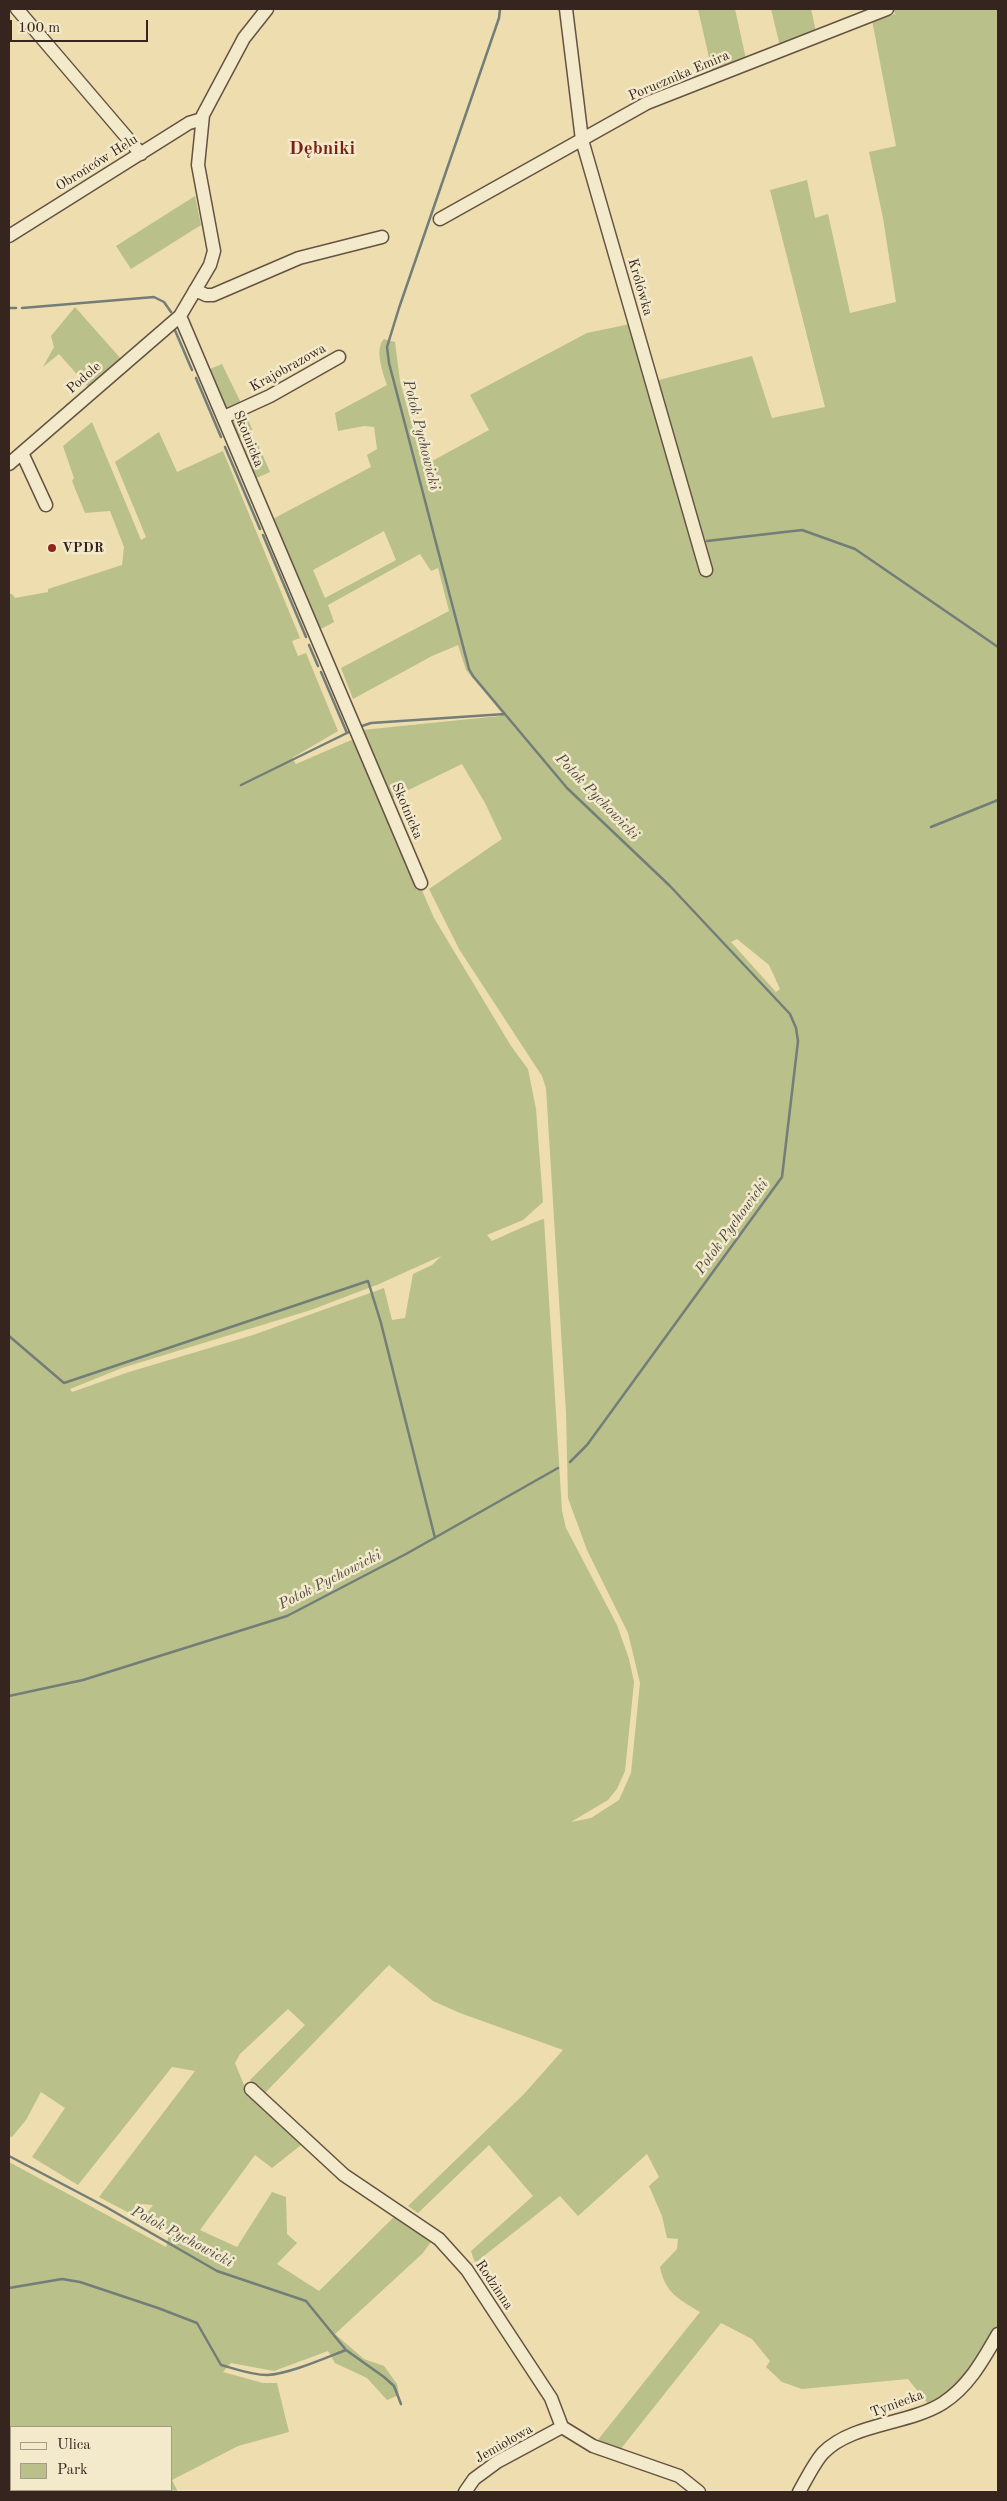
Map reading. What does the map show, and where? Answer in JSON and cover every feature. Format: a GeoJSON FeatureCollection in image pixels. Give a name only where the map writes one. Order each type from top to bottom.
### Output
{"type":"FeatureCollection","features":[{"type":"Feature","properties":{"kind":"street"},"geometry":{"type":"LineString","coordinates":[[17,9],[141,154]]}},
{"type":"Feature","properties":{"kind":"street"},"geometry":{"type":"LineString","coordinates":[[180,316],[210,265],[214,251],[198,168],[202,119],[209,101],[248,30],[267,9]]}},
{"type":"Feature","properties":{"kind":"street","name":"Królówka"},"geometry":{"type":"LineString","coordinates":[[566,9],[582,140],[706,570]]}},
{"type":"Feature","properties":{"kind":"street","name":"Porucznika Emira"},"geometry":{"type":"LineString","coordinates":[[440,219],[647,102],[887,9]]}},
{"type":"Feature","properties":{"kind":"street","name":"Obrońców Helu"},"geometry":{"type":"LineString","coordinates":[[9,236],[189,123],[202,119]]}},
{"type":"Feature","properties":{"kind":"street"},"geometry":{"type":"LineString","coordinates":[[195,290],[206,295],[214,295],[299,258],[382,237]]}},
{"type":"Feature","properties":{"kind":"street","name":"Skotnicka"},"geometry":{"type":"LineString","coordinates":[[180,316],[421,883]]}},
{"type":"Feature","properties":{"kind":"street","name":"Podole"},"geometry":{"type":"LineString","coordinates":[[9,464],[180,316]]}},
{"type":"Feature","properties":{"kind":"street","name":"Krajobrazowa"},"geometry":{"type":"LineString","coordinates":[[224,418],[270,396],[339,357]]}},
{"type":"Feature","properties":{"kind":"street"},"geometry":{"type":"LineString","coordinates":[[22,453],[46,506]]}},
{"type":"Feature","properties":{"kind":"street","name":"Rodzinna"},"geometry":{"type":"LineString","coordinates":[[251,2089],[344,2175],[440,2239],[467,2270],[551,2398],[562,2427]]}},
{"type":"Feature","properties":{"kind":"street","name":"Tyniecka"},"geometry":{"type":"LineString","coordinates":[[799,2492],[822,2454],[834,2444],[853,2435],[919,2414],[943,2403],[964,2386],[979,2367],[998,2334]]}},
{"type":"Feature","properties":{"kind":"street"},"geometry":{"type":"LineString","coordinates":[[562,2427],[592,2446],[679,2476],[699,2492]]}},
{"type":"Feature","properties":{"kind":"street","name":"Jemiołowa"},"geometry":{"type":"LineString","coordinates":[[465,2492],[474,2479],[497,2462],[562,2427]]}},
{"type":"Feature","properties":{"kind":"green space"},"geometry":{"type":"Polygon","coordinates":[[[698,9],[735,9],[746,59],[712,71],[698,9]]]}},
{"type":"Feature","properties":{"kind":"green space"},"geometry":{"type":"Polygon","coordinates":[[[771,9],[811,9],[816,32],[780,46],[771,9]]]}},
{"type":"Feature","properties":{"kind":"green space"},"geometry":{"type":"Polygon","coordinates":[[[893,9],[998,9],[998,2326],[962,2380],[929,2405],[908,2379],[802,2389],[782,2382],[766,2367],[770,2361],[752,2339],[721,2323],[619,2451],[597,2441],[700,2312],[674,2294],[662,2276],[660,2267],[677,2249],[678,2239],[667,2238],[662,2216],[649,2186],[659,2177],[647,2154],[578,2216],[560,2196],[475,2263],[471,2251],[533,2196],[489,2145],[418,2213],[408,2206],[524,2094],[563,2050],[460,2013],[433,2001],[389,1965],[263,2095],[250,2080],[305,2025],[288,2009],[240,2054],[235,2063],[246,2090],[262,2109],[301,2145],[272,2168],[255,2155],[200,2230],[237,2247],[272,2192],[286,2197],[287,2234],[297,2243],[277,2264],[319,2291],[397,2214],[433,2239],[423,2253],[335,2334],[364,2359],[384,2366],[397,2384],[399,2395],[387,2400],[367,2378],[335,2363],[328,2351],[274,2371],[231,2363],[223,2372],[263,2383],[277,2383],[289,2432],[238,2446],[172,2480],[172,2426],[9,2427],[9,2162],[166,2247],[170,2230],[141,2221],[153,2205],[142,2204],[131,2214],[99,2197],[195,2071],[172,2067],[78,2185],[32,2157],[65,2108],[41,2092],[26,2120],[12,2137],[9,2136],[9,594],[12,594],[15,598],[48,592],[48,589],[122,565],[124,547],[110,511],[85,513],[72,481],[74,478],[63,446],[92,422],[141,540],[146,537],[115,462],[159,432],[177,472],[223,451],[300,638],[292,641],[298,656],[306,653],[338,731],[292,758],[296,764],[356,738],[434,918],[511,1046],[528,1069],[536,1109],[543,1202],[523,1220],[487,1235],[492,1241],[544,1219],[562,1511],[566,1528],[617,1625],[629,1659],[634,1682],[625,1771],[617,1789],[608,1800],[571,1822],[591,1818],[619,1800],[631,1773],[640,1683],[628,1633],[587,1550],[568,1498],[566,1413],[546,1088],[542,1076],[459,949],[429,889],[502,839],[485,803],[462,764],[390,799],[362,730],[500,716],[501,712],[466,670],[458,645],[432,656],[353,699],[341,668],[449,611],[438,568],[431,571],[420,554],[328,605],[334,622],[317,631],[269,521],[371,467],[367,455],[377,449],[374,427],[364,426],[338,431],[335,413],[387,385],[380,355],[381,343],[384,339],[395,342],[400,381],[423,466],[489,430],[470,395],[587,333],[630,324],[655,381],[752,356],[772,418],[825,407],[770,190],[807,180],[815,218],[828,214],[850,313],[896,302],[883,218],[869,152],[896,146],[872,20],[895,14],[893,9]],[[384,531],[313,570],[325,598],[396,560],[384,531]],[[737,939],[731,942],[776,992],[780,989],[769,965],[737,939]],[[441,1256],[379,1284],[311,1310],[122,1368],[70,1389],[72,1392],[129,1372],[253,1335],[384,1288],[392,1320],[405,1318],[413,1274],[432,1265],[441,1256]]]}},
{"type":"Feature","properties":{"kind":"green space"},"geometry":{"type":"Polygon","coordinates":[[[195,196],[201,225],[131,269],[116,246],[195,196]]]}},
{"type":"Feature","properties":{"kind":"green space"},"geometry":{"type":"Polygon","coordinates":[[[75,307],[122,360],[89,388],[59,354],[43,367],[54,347],[51,336],[75,307]]]}},
{"type":"Feature","properties":{"kind":"green space"},"geometry":{"type":"Polygon","coordinates":[[[222,364],[242,405],[228,409],[224,407],[210,369],[222,364]]]}},
{"type":"Feature","properties":{"kind":"green space"},"geometry":{"type":"Polygon","coordinates":[[[245,412],[254,434],[238,440],[231,421],[245,412]]]}},
{"type":"Feature","properties":{"kind":"green space"},"geometry":{"type":"Polygon","coordinates":[[[257,442],[270,472],[252,480],[241,453],[244,448],[257,442]]]}},
{"type":"Feature","properties":{"kind":"green space"},"geometry":{"type":"Polygon","coordinates":[[[172,2480],[178,2492],[36,2492],[172,2491],[172,2480]]]}},
{"type":"Feature","properties":{"kind":"waterway","name":"Potok Pychowicki"},"geometry":{"type":"LineString","coordinates":[[500,9],[499,18],[387,347],[389,363],[469,669],[567,788],[670,886],[790,1014],[796,1028],[798,1041],[782,1177],[587,1445],[570,1462]]}},
{"type":"Feature","properties":{"kind":"waterway"},"geometry":{"type":"LineString","coordinates":[[22,308],[154,297],[164,302],[171,312]]}},
{"type":"Feature","properties":{"kind":"waterway"},"geometry":{"type":"LineString","coordinates":[[9,308],[16,308]]}},
{"type":"Feature","properties":{"kind":"waterway"},"geometry":{"type":"LineString","coordinates":[[174,328],[192,370]]}},
{"type":"Feature","properties":{"kind":"waterway"},"geometry":{"type":"LineString","coordinates":[[196,378],[221,437]]}},
{"type":"Feature","properties":{"kind":"waterway"},"geometry":{"type":"LineString","coordinates":[[225,447],[260,529]]}},
{"type":"Feature","properties":{"kind":"waterway"},"geometry":{"type":"LineString","coordinates":[[707,541],[802,530],[855,549],[998,647]]}},
{"type":"Feature","properties":{"kind":"waterway"},"geometry":{"type":"LineString","coordinates":[[263,535],[306,637]]}},
{"type":"Feature","properties":{"kind":"waterway"},"geometry":{"type":"LineString","coordinates":[[309,645],[318,666]]}},
{"type":"Feature","properties":{"kind":"waterway"},"geometry":{"type":"LineString","coordinates":[[321,672],[347,733]]}},
{"type":"Feature","properties":{"kind":"waterway"},"geometry":{"type":"LineString","coordinates":[[362,726],[371,723],[505,714]]}},
{"type":"Feature","properties":{"kind":"waterway"},"geometry":{"type":"LineString","coordinates":[[241,785],[351,731]]}},
{"type":"Feature","properties":{"kind":"waterway"},"geometry":{"type":"LineString","coordinates":[[931,827],[998,800]]}},
{"type":"Feature","properties":{"kind":"waterway"},"geometry":{"type":"LineString","coordinates":[[9,1336],[64,1383],[368,1281],[381,1323],[435,1538]]}},
{"type":"Feature","properties":{"kind":"waterway","name":"Potok Pychowicki"},"geometry":{"type":"LineString","coordinates":[[9,1696],[83,1680],[287,1616],[406,1554],[558,1468]]}},
{"type":"Feature","properties":{"kind":"waterway","name":"Potok Pychowicki"},"geometry":{"type":"LineString","coordinates":[[9,2156],[106,2207],[217,2271],[306,2301],[346,2350],[394,2386],[401,2404]]}},
{"type":"Feature","properties":{"kind":"waterway"},"geometry":{"type":"LineString","coordinates":[[9,2288],[62,2279],[80,2282],[158,2308],[197,2323],[221,2365],[244,2372],[267,2375],[286,2372],[346,2350]]}},
{"type":"Feature","properties":{"kind":"place","name":"VPDR"},"geometry":{"type":"Point","coordinates":[52,548]}},
{"type":"Feature","properties":{"kind":"district","name":"Dębniki"},"geometry":{"type":"Point","coordinates":[322,149]}}]}
